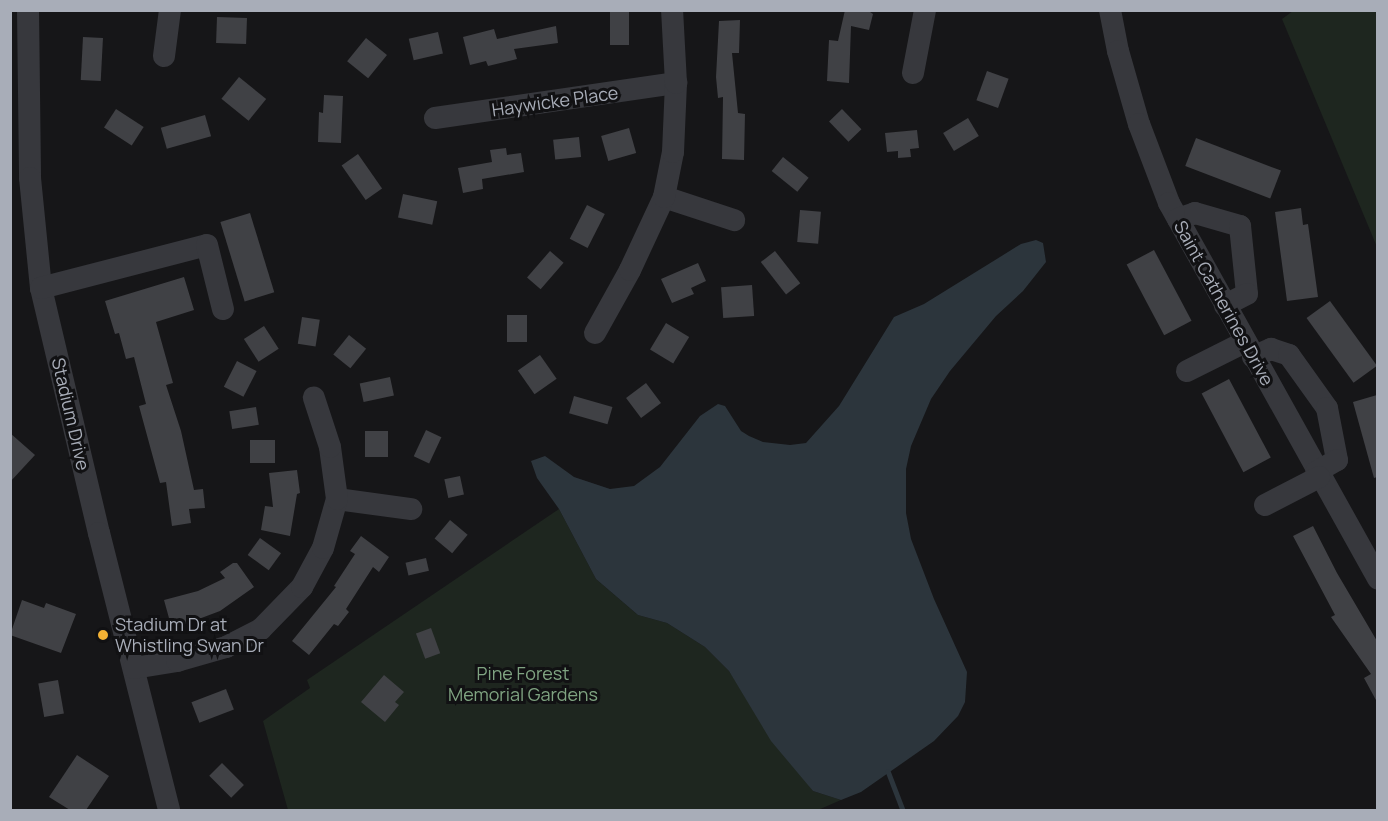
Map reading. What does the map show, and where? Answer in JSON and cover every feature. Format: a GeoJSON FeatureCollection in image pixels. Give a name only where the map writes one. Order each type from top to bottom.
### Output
{"type":"FeatureCollection","features":[{"type":"Feature","properties":{"kind":"street","name":"Stadium Drive"},"geometry":{"type":"LineString","coordinates":[[28,10],[30,178],[41,288],[169,810]]}},
{"type":"Feature","properties":{"kind":"street"},"geometry":{"type":"LineString","coordinates":[[165,56],[170,10]]}},
{"type":"Feature","properties":{"kind":"street"},"geometry":{"type":"LineString","coordinates":[[596,333],[630,270],[664,197],[673,152],[676,83],[672,10]]}},
{"type":"Feature","properties":{"kind":"street"},"geometry":{"type":"LineString","coordinates":[[913,73],[925,10]]}},
{"type":"Feature","properties":{"kind":"street","name":"Saint Catherines Drive"},"geometry":{"type":"LineString","coordinates":[[1110,10],[1118,51],[1139,124],[1178,219],[1377,579]]}},
{"type":"Feature","properties":{"kind":"street","name":"Haywicke Place"},"geometry":{"type":"LineString","coordinates":[[435,118],[676,83]]}},
{"type":"Feature","properties":{"kind":"street"},"geometry":{"type":"LineString","coordinates":[[664,197],[734,220]]}},
{"type":"Feature","properties":{"kind":"street"},"geometry":{"type":"LineString","coordinates":[[1178,219],[1195,213],[1240,226],[1247,294],[1225,305]]}},
{"type":"Feature","properties":{"kind":"street"},"geometry":{"type":"LineString","coordinates":[[41,288],[207,245],[223,309]]}},
{"type":"Feature","properties":{"kind":"street"},"geometry":{"type":"LineString","coordinates":[[1187,371],[1249,350],[1271,349],[1289,355],[1327,408],[1337,460],[1318,475],[1265,506]]}},
{"type":"Feature","properties":{"kind":"street"},"geometry":{"type":"LineString","coordinates":[[134,668],[177,661],[226,647],[261,629],[302,587],[323,548],[337,499],[330,447],[314,398]]}},
{"type":"Feature","properties":{"kind":"street"},"geometry":{"type":"LineString","coordinates":[[337,499],[411,509]]}},
{"type":"Feature","properties":{"kind":"green space"},"geometry":{"type":"Polygon","coordinates":[[[1293,11],[1377,11],[1377,247],[1282,19],[1293,11]]]}},
{"type":"Feature","properties":{"kind":"green space","name":"Pine Forest Memorial Gardens"},"geometry":{"type":"Polygon","coordinates":[[[559,509],[596,579],[638,615],[667,623],[705,647],[729,671],[813,791],[841,800],[818,810],[288,810],[263,721],[310,688],[307,680],[559,509]]]}},
{"type":"Feature","properties":{"kind":"shaded area"},"geometry":{"type":"Polygon","coordinates":[[[1036,240],[1043,243],[1046,262],[1023,291],[996,316],[950,371],[931,399],[911,446],[906,469],[906,513],[911,539],[934,599],[967,672],[965,702],[958,716],[934,741],[861,792],[841,800],[813,791],[771,741],[729,671],[705,647],[667,623],[638,615],[596,579],[559,509],[537,478],[531,461],[545,456],[574,477],[610,489],[634,486],[660,467],[700,416],[718,404],[725,406],[741,431],[749,436],[763,442],[790,445],[806,443],[839,406],[894,317],[924,304],[1021,244],[1036,240]]]}},
{"type":"Feature","properties":{"kind":"building"},"geometry":{"type":"Polygon","coordinates":[[[610,10],[629,10],[629,45],[610,45],[610,10]]]}},
{"type":"Feature","properties":{"kind":"building"},"geometry":{"type":"Polygon","coordinates":[[[845,10],[867,10],[873,14],[869,30],[851,26],[849,83],[827,81],[829,40],[838,41],[845,10]]]}},
{"type":"Feature","properties":{"kind":"building"},"geometry":{"type":"Polygon","coordinates":[[[217,17],[247,18],[246,44],[216,43],[217,17]]]}},
{"type":"Feature","properties":{"kind":"building"},"geometry":{"type":"Polygon","coordinates":[[[740,20],[739,53],[732,53],[738,113],[745,114],[744,160],[722,159],[723,97],[718,98],[716,77],[719,21],[740,20]]]}},
{"type":"Feature","properties":{"kind":"building"},"geometry":{"type":"Polygon","coordinates":[[[556,26],[558,43],[514,49],[517,59],[488,66],[486,61],[470,65],[463,37],[494,29],[497,39],[556,26]]]}},
{"type":"Feature","properties":{"kind":"building"},"geometry":{"type":"Polygon","coordinates":[[[438,32],[443,53],[414,60],[409,39],[438,32]]]}},
{"type":"Feature","properties":{"kind":"building"},"geometry":{"type":"Polygon","coordinates":[[[83,37],[103,38],[101,81],[81,80],[83,37]]]}},
{"type":"Feature","properties":{"kind":"building"},"geometry":{"type":"Polygon","coordinates":[[[366,38],[387,55],[368,78],[347,61],[366,38]]]}},
{"type":"Feature","properties":{"kind":"building"},"geometry":{"type":"Polygon","coordinates":[[[987,71],[1009,79],[998,108],[976,100],[987,71]]]}},
{"type":"Feature","properties":{"kind":"building"},"geometry":{"type":"Polygon","coordinates":[[[239,77],[266,99],[249,121],[221,99],[239,77]]]}},
{"type":"Feature","properties":{"kind":"building"},"geometry":{"type":"Polygon","coordinates":[[[324,95],[343,96],[341,143],[318,142],[319,112],[323,113],[324,95]]]}},
{"type":"Feature","properties":{"kind":"building"},"geometry":{"type":"Polygon","coordinates":[[[116,109],[144,127],[132,145],[104,127],[116,109]]]}},
{"type":"Feature","properties":{"kind":"building"},"geometry":{"type":"Polygon","coordinates":[[[842,109],[861,129],[849,142],[829,122],[842,109]]]}},
{"type":"Feature","properties":{"kind":"building"},"geometry":{"type":"Polygon","coordinates":[[[205,115],[211,136],[167,149],[161,128],[205,115]]]}},
{"type":"Feature","properties":{"kind":"building"},"geometry":{"type":"Polygon","coordinates":[[[968,118],[979,136],[954,151],[943,133],[968,118]]]}},
{"type":"Feature","properties":{"kind":"building"},"geometry":{"type":"Polygon","coordinates":[[[629,128],[636,153],[608,161],[601,136],[629,128]]]}},
{"type":"Feature","properties":{"kind":"building"},"geometry":{"type":"Polygon","coordinates":[[[917,130],[919,148],[910,149],[911,157],[898,158],[898,151],[887,152],[885,133],[917,130]]]}},
{"type":"Feature","properties":{"kind":"building"},"geometry":{"type":"Polygon","coordinates":[[[579,137],[581,157],[555,160],[553,140],[579,137]]]}},
{"type":"Feature","properties":{"kind":"building"},"geometry":{"type":"Polygon","coordinates":[[[1196,138],[1281,171],[1270,199],[1185,166],[1196,138]]]}},
{"type":"Feature","properties":{"kind":"building"},"geometry":{"type":"Polygon","coordinates":[[[506,148],[507,155],[521,153],[524,172],[482,179],[483,189],[463,193],[458,168],[492,162],[490,150],[506,148]]]}},
{"type":"Feature","properties":{"kind":"building"},"geometry":{"type":"Polygon","coordinates":[[[358,154],[382,188],[366,200],[342,165],[358,154]]]}},
{"type":"Feature","properties":{"kind":"building"},"geometry":{"type":"Polygon","coordinates":[[[783,157],[809,178],[797,192],[772,171],[783,157]]]}},
{"type":"Feature","properties":{"kind":"building"},"geometry":{"type":"Polygon","coordinates":[[[403,194],[437,201],[432,225],[398,217],[403,194]]]}},
{"type":"Feature","properties":{"kind":"building"},"geometry":{"type":"Polygon","coordinates":[[[587,205],[605,214],[588,248],[570,239],[587,205]]]}},
{"type":"Feature","properties":{"kind":"building"},"geometry":{"type":"Polygon","coordinates":[[[1301,208],[1303,225],[1308,224],[1318,297],[1287,301],[1275,212],[1301,208]]]}},
{"type":"Feature","properties":{"kind":"building"},"geometry":{"type":"Polygon","coordinates":[[[800,210],[821,212],[818,244],[797,242],[800,210]]]}},
{"type":"Feature","properties":{"kind":"building"},"geometry":{"type":"Polygon","coordinates":[[[250,213],[274,292],[245,301],[220,222],[250,213]]]}},
{"type":"Feature","properties":{"kind":"building"},"geometry":{"type":"Polygon","coordinates":[[[1154,250],[1192,321],[1164,335],[1127,265],[1154,250]]]}},
{"type":"Feature","properties":{"kind":"building"},"geometry":{"type":"Polygon","coordinates":[[[550,251],[564,263],[541,289],[527,277],[550,251]]]}},
{"type":"Feature","properties":{"kind":"building"},"geometry":{"type":"Polygon","coordinates":[[[775,251],[800,283],[786,294],[761,262],[775,251]]]}},
{"type":"Feature","properties":{"kind":"building"},"geometry":{"type":"Polygon","coordinates":[[[698,263],[706,281],[691,288],[694,294],[672,303],[661,279],[698,263]]]}},
{"type":"Feature","properties":{"kind":"building"},"geometry":{"type":"Polygon","coordinates":[[[184,277],[194,310],[156,322],[173,383],[166,385],[181,431],[194,490],[203,489],[205,508],[189,509],[191,523],[172,526],[166,482],[160,483],[139,406],[146,404],[134,357],[126,359],[119,333],[115,334],[105,301],[184,277]]]}},
{"type":"Feature","properties":{"kind":"building"},"geometry":{"type":"Polygon","coordinates":[[[752,285],[754,316],[723,318],[721,287],[752,285]]]}},
{"type":"Feature","properties":{"kind":"building"},"geometry":{"type":"Polygon","coordinates":[[[1330,301],[1377,366],[1354,383],[1307,318],[1330,301]]]}},
{"type":"Feature","properties":{"kind":"building"},"geometry":{"type":"Polygon","coordinates":[[[507,315],[527,315],[527,342],[507,342],[507,315]]]}},
{"type":"Feature","properties":{"kind":"building"},"geometry":{"type":"Polygon","coordinates":[[[302,317],[320,320],[316,346],[298,344],[302,317]]]}},
{"type":"Feature","properties":{"kind":"building"},"geometry":{"type":"Polygon","coordinates":[[[666,323],[689,337],[673,363],[650,350],[666,323]]]}},
{"type":"Feature","properties":{"kind":"building"},"geometry":{"type":"Polygon","coordinates":[[[264,326],[279,349],[259,362],[244,339],[264,326]]]}},
{"type":"Feature","properties":{"kind":"building"},"geometry":{"type":"Polygon","coordinates":[[[349,335],[366,349],[350,368],[333,354],[349,335]]]}},
{"type":"Feature","properties":{"kind":"building"},"geometry":{"type":"Polygon","coordinates":[[[540,355],[557,379],[535,394],[518,370],[540,355]]]}},
{"type":"Feature","properties":{"kind":"building"},"geometry":{"type":"Polygon","coordinates":[[[237,361],[257,371],[243,397],[224,387],[237,361]]]}},
{"type":"Feature","properties":{"kind":"building"},"geometry":{"type":"Polygon","coordinates":[[[390,377],[394,396],[364,402],[360,383],[390,377]]]}},
{"type":"Feature","properties":{"kind":"building"},"geometry":{"type":"Polygon","coordinates":[[[1229,379],[1271,458],[1243,472],[1202,394],[1229,379]]]}},
{"type":"Feature","properties":{"kind":"building"},"geometry":{"type":"Polygon","coordinates":[[[646,383],[661,403],[641,418],[626,398],[646,383]]]}},
{"type":"Feature","properties":{"kind":"building"},"geometry":{"type":"Polygon","coordinates":[[[1377,395],[1377,477],[1374,478],[1353,402],[1377,395]]]}},
{"type":"Feature","properties":{"kind":"building"},"geometry":{"type":"Polygon","coordinates":[[[574,396],[612,407],[607,424],[569,413],[574,396]]]}},
{"type":"Feature","properties":{"kind":"building"},"geometry":{"type":"Polygon","coordinates":[[[256,407],[259,425],[232,429],[229,411],[256,407]]]}},
{"type":"Feature","properties":{"kind":"building"},"geometry":{"type":"Polygon","coordinates":[[[426,430],[441,437],[429,463],[414,456],[426,430]]]}},
{"type":"Feature","properties":{"kind":"building"},"geometry":{"type":"Polygon","coordinates":[[[365,431],[388,431],[388,457],[365,457],[365,431]]]}},
{"type":"Feature","properties":{"kind":"building"},"geometry":{"type":"Polygon","coordinates":[[[10,433],[35,455],[10,482],[10,433]]]}},
{"type":"Feature","properties":{"kind":"building"},"geometry":{"type":"Polygon","coordinates":[[[250,440],[275,440],[275,463],[250,463],[250,440]]]}},
{"type":"Feature","properties":{"kind":"building"},"geometry":{"type":"Polygon","coordinates":[[[297,470],[300,493],[297,494],[290,536],[261,530],[265,506],[273,507],[269,473],[297,470]]]}},
{"type":"Feature","properties":{"kind":"building"},"geometry":{"type":"Polygon","coordinates":[[[460,476],[464,495],[448,498],[444,479],[460,476]]]}},
{"type":"Feature","properties":{"kind":"building"},"geometry":{"type":"Polygon","coordinates":[[[450,520],[468,535],[452,553],[435,538],[450,520]]]}},
{"type":"Feature","properties":{"kind":"building"},"geometry":{"type":"Polygon","coordinates":[[[1313,526],[1337,573],[1377,641],[1377,702],[1364,678],[1371,674],[1331,617],[1335,615],[1293,536],[1313,526]]]}},
{"type":"Feature","properties":{"kind":"building"},"geometry":{"type":"Polygon","coordinates":[[[361,536],[389,557],[379,572],[373,567],[346,609],[349,612],[338,626],[334,624],[309,655],[292,641],[336,587],[334,586],[355,554],[350,551],[361,536]]]}},
{"type":"Feature","properties":{"kind":"building"},"geometry":{"type":"Polygon","coordinates":[[[260,538],[281,553],[269,570],[248,555],[260,538]]]}},
{"type":"Feature","properties":{"kind":"building"},"geometry":{"type":"Polygon","coordinates":[[[426,558],[429,571],[408,575],[406,563],[426,558]]]}},
{"type":"Feature","properties":{"kind":"building"},"geometry":{"type":"Polygon","coordinates":[[[233,563],[237,563],[254,587],[220,611],[172,629],[164,600],[198,591],[225,578],[220,572],[233,563]]]}},
{"type":"Feature","properties":{"kind":"building"},"geometry":{"type":"Polygon","coordinates":[[[22,600],[44,608],[46,603],[76,614],[61,653],[10,635],[22,600]]]}},
{"type":"Feature","properties":{"kind":"building"},"geometry":{"type":"Polygon","coordinates":[[[431,628],[440,653],[425,659],[416,633],[431,628]]]}},
{"type":"Feature","properties":{"kind":"building"},"geometry":{"type":"Polygon","coordinates":[[[384,675],[404,692],[395,702],[399,705],[385,722],[361,702],[384,675]]]}},
{"type":"Feature","properties":{"kind":"building"},"geometry":{"type":"Polygon","coordinates":[[[58,680],[64,713],[44,717],[38,683],[58,680]]]}},
{"type":"Feature","properties":{"kind":"building"},"geometry":{"type":"Polygon","coordinates":[[[226,689],[234,710],[199,723],[191,702],[226,689]]]}},
{"type":"Feature","properties":{"kind":"building"},"geometry":{"type":"Polygon","coordinates":[[[77,755],[109,776],[86,810],[70,810],[49,797],[77,755]]]}},
{"type":"Feature","properties":{"kind":"building"},"geometry":{"type":"Polygon","coordinates":[[[222,763],[244,785],[231,798],[209,776],[222,763]]]}},
{"type":"Feature","properties":{"kind":"waterway"},"geometry":{"type":"LineString","coordinates":[[888,771],[903,810]]}},
{"type":"Feature","properties":{"kind":"place","name":"Stadium Dr at Whistling Swan Dr"},"geometry":{"type":"Point","coordinates":[103,635]}}]}
